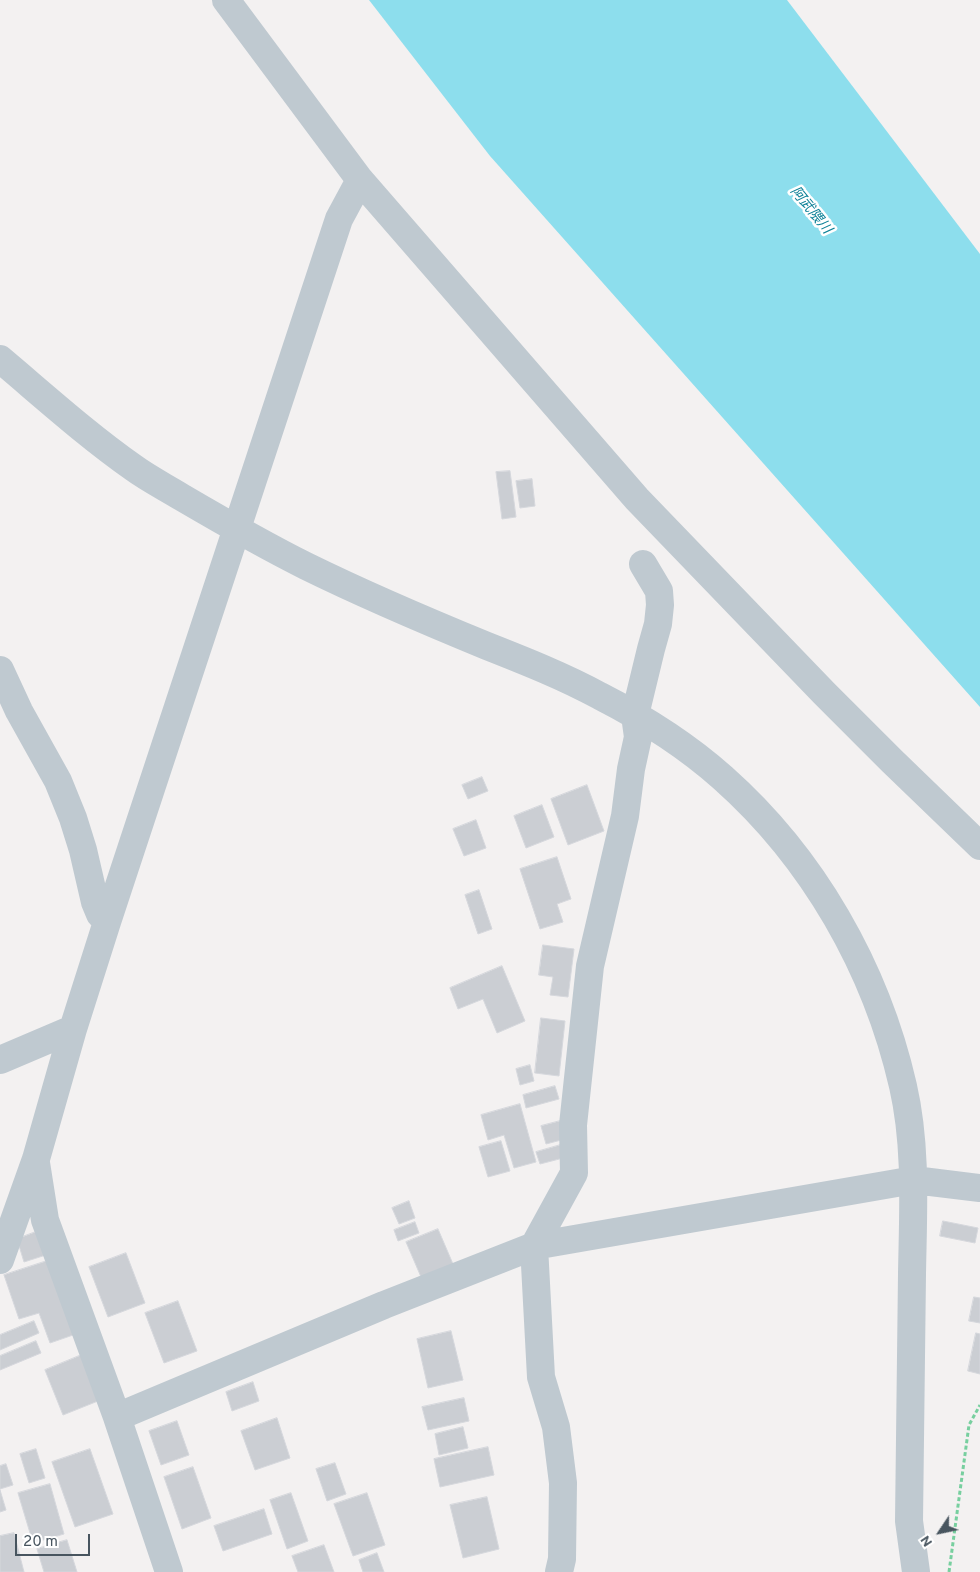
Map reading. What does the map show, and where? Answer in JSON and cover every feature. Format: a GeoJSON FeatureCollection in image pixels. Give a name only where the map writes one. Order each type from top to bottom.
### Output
{"type":"FeatureCollection","features":[{"type":"Feature","properties":{"kind":"street"},"geometry":{"type":"LineString","coordinates":[[226,0],[360,180],[637,499],[892,762],[980,846]]}},
{"type":"Feature","properties":{"kind":"street"},"geometry":{"type":"LineString","coordinates":[[0,1260],[36,1159],[73,1029],[339,219],[360,180]]}},
{"type":"Feature","properties":{"kind":"street"},"geometry":{"type":"LineString","coordinates":[[0,359],[136,470],[236,530],[362,593],[542,668],[635,715],[686,748],[720,775],[771,826],[804,867],[842,926],[858,956],[888,1027],[908,1113],[914,1180],[909,1522],[916,1572]]}},
{"type":"Feature","properties":{"kind":"street"},"geometry":{"type":"LineString","coordinates":[[559,1572],[562,1559],[563,1483],[556,1427],[541,1377],[534,1246],[574,1173],[574,1125],[590,966],[625,816],[631,769],[638,737],[635,715],[658,624],[660,605],[658,591],[643,564]]}},
{"type":"Feature","properties":{"kind":"street"},"geometry":{"type":"LineString","coordinates":[[0,670],[19,711],[58,781],[83,850],[95,902],[100,914],[108,922]]}},
{"type":"Feature","properties":{"kind":"street"},"geometry":{"type":"LineString","coordinates":[[0,1060],[73,1029]]}},
{"type":"Feature","properties":{"kind":"street"},"geometry":{"type":"LineString","coordinates":[[36,1159],[45,1220],[118,1418],[169,1572]]}},
{"type":"Feature","properties":{"kind":"street"},"geometry":{"type":"LineString","coordinates":[[118,1418],[384,1305],[534,1246],[914,1180],[980,1188]]}},
{"type":"Feature","properties":{"kind":"path"},"geometry":{"type":"LineString","coordinates":[[949,1572],[968,1425],[980,1405]]}},
{"type":"Feature","properties":{"kind":"water","name":"阿武隈川"},"geometry":{"type":"Polygon","coordinates":[[[369,0],[787,0],[980,254],[980,707],[490,156],[369,0]]]}},
{"type":"Feature","properties":{"kind":"building"},"geometry":{"type":"Polygon","coordinates":[[[510,471],[516,517],[502,519],[496,472],[510,471]]]}},
{"type":"Feature","properties":{"kind":"building"},"geometry":{"type":"Polygon","coordinates":[[[532,479],[535,506],[520,508],[516,481],[532,479]]]}},
{"type":"Feature","properties":{"kind":"building"},"geometry":{"type":"Polygon","coordinates":[[[482,777],[488,791],[468,799],[462,785],[482,777]]]}},
{"type":"Feature","properties":{"kind":"building"},"geometry":{"type":"Polygon","coordinates":[[[587,785],[604,831],[568,845],[551,799],[587,785]]]}},
{"type":"Feature","properties":{"kind":"building"},"geometry":{"type":"Polygon","coordinates":[[[542,805],[554,837],[526,848],[514,816],[542,805]]]}},
{"type":"Feature","properties":{"kind":"building"},"geometry":{"type":"Polygon","coordinates":[[[476,820],[486,848],[464,856],[453,829],[476,820]]]}},
{"type":"Feature","properties":{"kind":"building"},"geometry":{"type":"Polygon","coordinates":[[[557,857],[571,899],[557,904],[563,922],[540,929],[520,869],[557,857]]]}},
{"type":"Feature","properties":{"kind":"building"},"geometry":{"type":"Polygon","coordinates":[[[479,890],[492,929],[478,934],[465,895],[479,890]]]}},
{"type":"Feature","properties":{"kind":"building"},"geometry":{"type":"Polygon","coordinates":[[[543,945],[574,949],[568,997],[550,995],[553,977],[539,975],[543,945]]]}},
{"type":"Feature","properties":{"kind":"building"},"geometry":{"type":"Polygon","coordinates":[[[502,966],[525,1021],[497,1033],[483,999],[458,1009],[450,988],[502,966]]]}},
{"type":"Feature","properties":{"kind":"building"},"geometry":{"type":"Polygon","coordinates":[[[541,1018],[565,1021],[559,1076],[535,1073],[541,1018]]]}},
{"type":"Feature","properties":{"kind":"building"},"geometry":{"type":"Polygon","coordinates":[[[530,1065],[534,1081],[520,1085],[516,1069],[530,1065]]]}},
{"type":"Feature","properties":{"kind":"building"},"geometry":{"type":"Polygon","coordinates":[[[555,1086],[559,1099],[526,1108],[523,1095],[555,1086]]]}},
{"type":"Feature","properties":{"kind":"building"},"geometry":{"type":"Polygon","coordinates":[[[520,1104],[536,1162],[514,1168],[504,1135],[488,1140],[481,1115],[520,1104]]]}},
{"type":"Feature","properties":{"kind":"building"},"geometry":{"type":"Polygon","coordinates":[[[564,1120],[569,1138],[546,1144],[541,1126],[564,1120]]]}},
{"type":"Feature","properties":{"kind":"building"},"geometry":{"type":"Polygon","coordinates":[[[501,1141],[510,1171],[488,1177],[479,1147],[501,1141]]]}},
{"type":"Feature","properties":{"kind":"building"},"geometry":{"type":"Polygon","coordinates":[[[564,1144],[567,1157],[540,1164],[536,1152],[564,1144]]]}},
{"type":"Feature","properties":{"kind":"building"},"geometry":{"type":"Polygon","coordinates":[[[409,1201],[415,1218],[399,1224],[392,1208],[409,1201]]]}},
{"type":"Feature","properties":{"kind":"building"},"geometry":{"type":"Polygon","coordinates":[[[943,1221],[978,1228],[975,1243],[940,1236],[943,1221]]]}},
{"type":"Feature","properties":{"kind":"building"},"geometry":{"type":"Polygon","coordinates":[[[415,1222],[419,1233],[398,1241],[394,1230],[415,1222]]]}},
{"type":"Feature","properties":{"kind":"building"},"geometry":{"type":"Polygon","coordinates":[[[438,1229],[453,1264],[421,1277],[406,1242],[438,1229]]]}},
{"type":"Feature","properties":{"kind":"building"},"geometry":{"type":"Polygon","coordinates":[[[41,1230],[49,1254],[24,1262],[17,1239],[41,1230]]]}},
{"type":"Feature","properties":{"kind":"building"},"geometry":{"type":"Polygon","coordinates":[[[126,1253],[145,1303],[108,1317],[89,1267],[126,1253]]]}},
{"type":"Feature","properties":{"kind":"building"},"geometry":{"type":"Polygon","coordinates":[[[50,1260],[76,1334],[50,1343],[39,1313],[19,1319],[4,1275],[50,1260]]]}},
{"type":"Feature","properties":{"kind":"building"},"geometry":{"type":"Polygon","coordinates":[[[974,1297],[980,1298],[980,1323],[969,1321],[974,1297]]]}},
{"type":"Feature","properties":{"kind":"building"},"geometry":{"type":"Polygon","coordinates":[[[178,1301],[197,1351],[164,1363],[145,1313],[178,1301]]]}},
{"type":"Feature","properties":{"kind":"building"},"geometry":{"type":"Polygon","coordinates":[[[34,1321],[39,1333],[0,1350],[0,1335],[34,1321]]]}},
{"type":"Feature","properties":{"kind":"building"},"geometry":{"type":"Polygon","coordinates":[[[451,1331],[463,1380],[428,1388],[417,1339],[451,1331]]]}},
{"type":"Feature","properties":{"kind":"building"},"geometry":{"type":"Polygon","coordinates":[[[976,1333],[980,1334],[980,1374],[968,1371],[976,1333]]]}},
{"type":"Feature","properties":{"kind":"building"},"geometry":{"type":"Polygon","coordinates":[[[36,1341],[41,1353],[0,1370],[0,1356],[36,1341]]]}},
{"type":"Feature","properties":{"kind":"building"},"geometry":{"type":"Polygon","coordinates":[[[84,1354],[103,1399],[63,1415],[45,1370],[84,1354]]]}},
{"type":"Feature","properties":{"kind":"building"},"geometry":{"type":"Polygon","coordinates":[[[253,1382],[259,1401],[232,1411],[226,1392],[253,1382]]]}},
{"type":"Feature","properties":{"kind":"building"},"geometry":{"type":"Polygon","coordinates":[[[464,1398],[469,1421],[428,1430],[422,1407],[464,1398]]]}},
{"type":"Feature","properties":{"kind":"building"},"geometry":{"type":"Polygon","coordinates":[[[277,1418],[290,1458],[255,1470],[241,1431],[277,1418]]]}},
{"type":"Feature","properties":{"kind":"building"},"geometry":{"type":"Polygon","coordinates":[[[177,1421],[189,1455],[161,1465],[149,1431],[177,1421]]]}},
{"type":"Feature","properties":{"kind":"building"},"geometry":{"type":"Polygon","coordinates":[[[463,1427],[468,1448],[439,1455],[435,1434],[463,1427]]]}},
{"type":"Feature","properties":{"kind":"building"},"geometry":{"type":"Polygon","coordinates":[[[488,1447],[494,1475],[440,1487],[434,1459],[488,1447]]]}},
{"type":"Feature","properties":{"kind":"building"},"geometry":{"type":"Polygon","coordinates":[[[36,1449],[45,1478],[29,1483],[20,1454],[36,1449]]]}},
{"type":"Feature","properties":{"kind":"building"},"geometry":{"type":"Polygon","coordinates":[[[90,1449],[113,1514],[75,1527],[52,1462],[90,1449]]]}},
{"type":"Feature","properties":{"kind":"building"},"geometry":{"type":"Polygon","coordinates":[[[335,1463],[346,1494],[327,1501],[316,1469],[335,1463]]]}},
{"type":"Feature","properties":{"kind":"building"},"geometry":{"type":"Polygon","coordinates":[[[6,1464],[13,1485],[0,1489],[0,1466],[6,1464]]]}},
{"type":"Feature","properties":{"kind":"building"},"geometry":{"type":"Polygon","coordinates":[[[193,1467],[211,1518],[182,1529],[164,1477],[193,1467]]]}},
{"type":"Feature","properties":{"kind":"building"},"geometry":{"type":"Polygon","coordinates":[[[50,1484],[64,1534],[33,1543],[18,1493],[50,1484]]]}},
{"type":"Feature","properties":{"kind":"building"},"geometry":{"type":"Polygon","coordinates":[[[0,1490],[6,1510],[0,1512],[0,1490]]]}},
{"type":"Feature","properties":{"kind":"building"},"geometry":{"type":"Polygon","coordinates":[[[291,1493],[308,1541],[287,1549],[270,1500],[291,1493]]]}},
{"type":"Feature","properties":{"kind":"building"},"geometry":{"type":"Polygon","coordinates":[[[367,1493],[385,1545],[353,1556],[334,1504],[367,1493]]]}},
{"type":"Feature","properties":{"kind":"building"},"geometry":{"type":"Polygon","coordinates":[[[487,1497],[499,1549],[463,1558],[450,1505],[487,1497]]]}},
{"type":"Feature","properties":{"kind":"building"},"geometry":{"type":"Polygon","coordinates":[[[264,1509],[272,1534],[223,1551],[214,1526],[264,1509]]]}},
{"type":"Feature","properties":{"kind":"building"},"geometry":{"type":"Polygon","coordinates":[[[14,1533],[24,1572],[0,1572],[0,1536],[14,1533]]]}},
{"type":"Feature","properties":{"kind":"building"},"geometry":{"type":"Polygon","coordinates":[[[67,1540],[77,1572],[44,1572],[37,1549],[67,1540]]]}},
{"type":"Feature","properties":{"kind":"building"},"geometry":{"type":"Polygon","coordinates":[[[324,1545],[334,1572],[298,1572],[292,1556],[324,1545]]]}},
{"type":"Feature","properties":{"kind":"building"},"geometry":{"type":"Polygon","coordinates":[[[377,1553],[384,1572],[363,1572],[359,1560],[377,1553]]]}}]}
